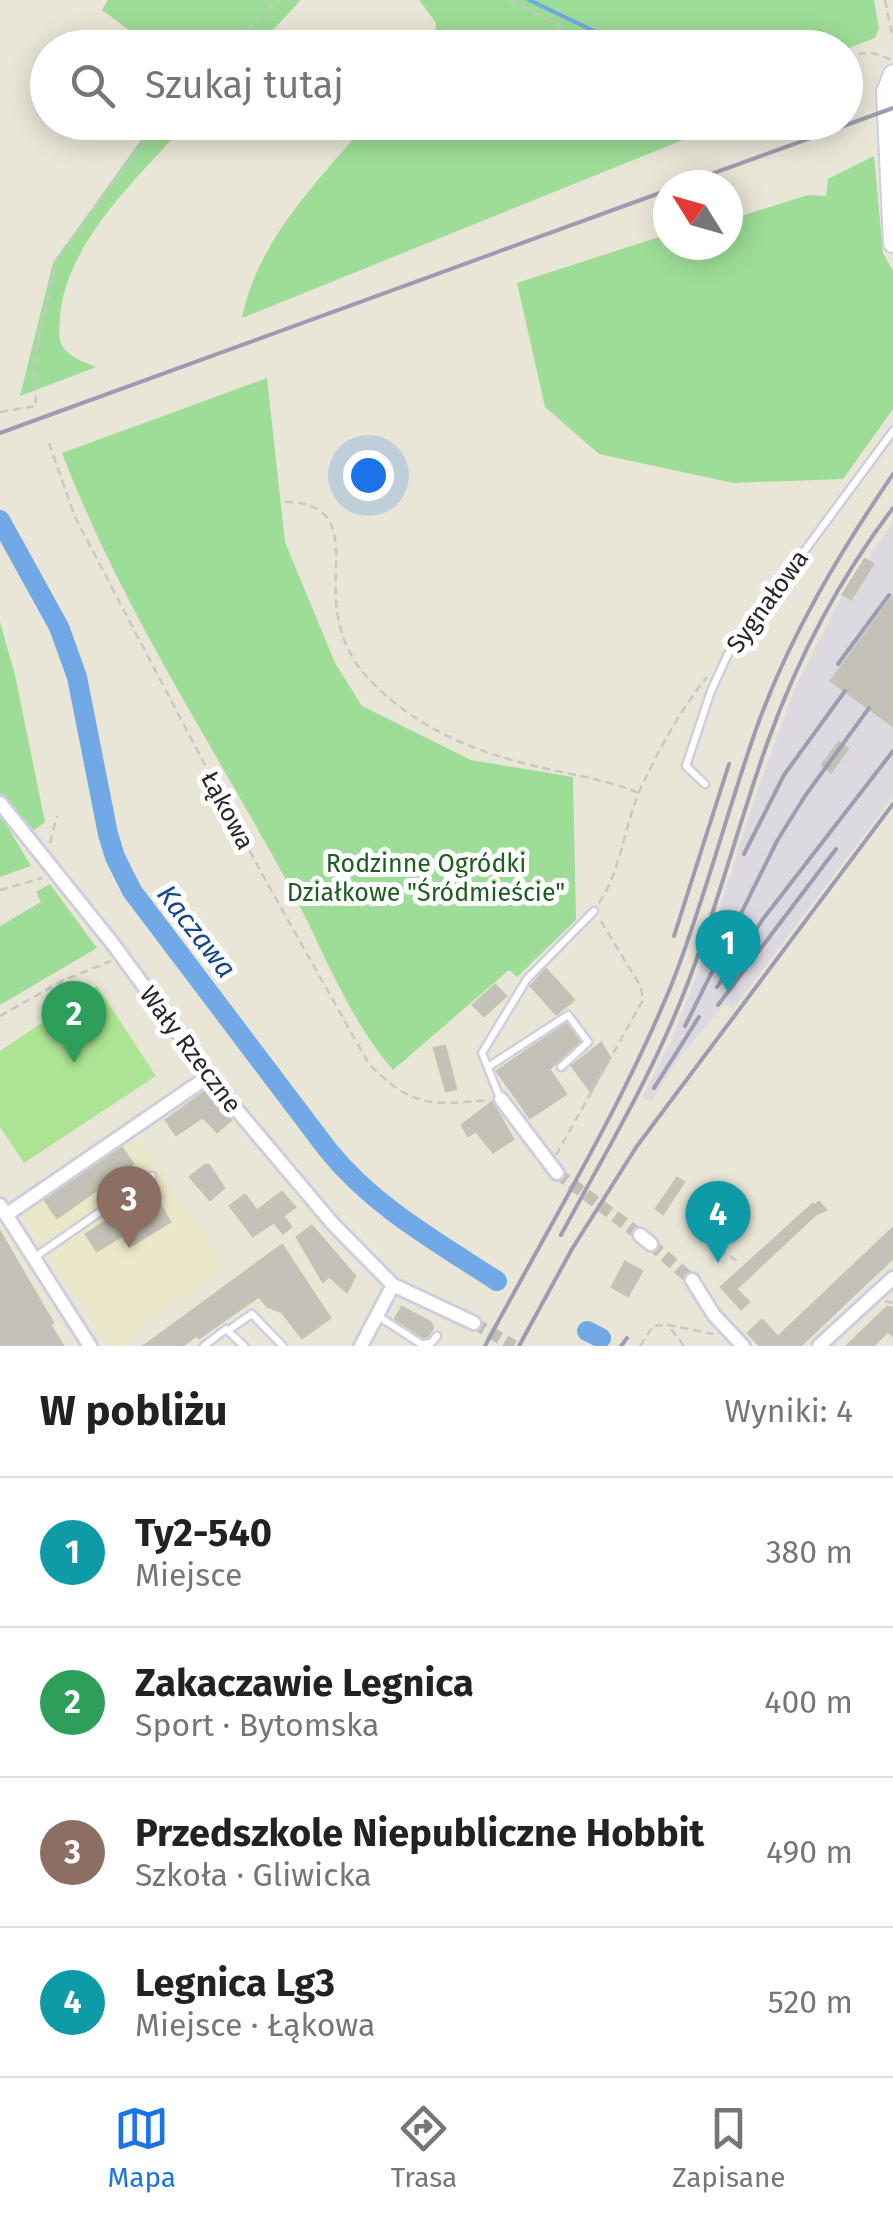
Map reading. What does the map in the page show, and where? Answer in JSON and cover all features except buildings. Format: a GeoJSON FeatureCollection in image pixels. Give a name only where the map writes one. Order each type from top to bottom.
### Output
{"type":"FeatureCollection","features":[{"type":"Feature","properties":{"kind":"street"},"geometry":{"type":"LineString","coordinates":[[893,74],[886,92],[893,243]]}},
{"type":"Feature","properties":{"kind":"street","name":"Wały Rzeczne"},"geometry":{"type":"LineString","coordinates":[[0,803],[122,956],[209,1076],[327,1218],[393,1285]]}},
{"type":"Feature","properties":{"kind":"street"},"geometry":{"type":"LineString","coordinates":[[86,1344],[3,1210],[209,1076]]}},
{"type":"Feature","properties":{"kind":"street"},"geometry":{"type":"LineString","coordinates":[[500,1099],[553,1169]]}},
{"type":"Feature","properties":{"kind":"street"},"geometry":{"type":"LineString","coordinates":[[692,1280],[744,1346]]}},
{"type":"Feature","properties":{"kind":"street"},"geometry":{"type":"LineString","coordinates":[[820,1346],[891,1284]]}},
{"type":"Feature","properties":{"kind":"street"},"geometry":{"type":"LineString","coordinates":[[361,1346],[393,1285],[474,1322]]}},
{"type":"Feature","properties":{"kind":"lane","name":"Sygnałowa"},"geometry":{"type":"LineString","coordinates":[[705,784],[686,766],[727,656],[893,431]]}},
{"type":"Feature","properties":{"kind":"lane"},"geometry":{"type":"LineString","coordinates":[[500,1099],[482,1053],[527,979],[594,911]]}},
{"type":"Feature","properties":{"kind":"lane"},"geometry":{"type":"LineString","coordinates":[[488,1068],[568,1015],[588,1042],[561,1068]]}},
{"type":"Feature","properties":{"kind":"lane"},"geometry":{"type":"LineString","coordinates":[[34,1257],[152,1176]]}},
{"type":"Feature","properties":{"kind":"lane"},"geometry":{"type":"LineString","coordinates":[[206,1346],[252,1314],[283,1346]]}},
{"type":"Feature","properties":{"kind":"lane"},"geometry":{"type":"LineString","coordinates":[[378,1315],[421,1344],[431,1343],[437,1336]]}},
{"type":"Feature","properties":{"kind":"lane"},"geometry":{"type":"LineString","coordinates":[[230,1330],[244,1346]]}},
{"type":"Feature","properties":{"kind":"path"},"geometry":{"type":"LineString","coordinates":[[247,30],[278,0]]}},
{"type":"Feature","properties":{"kind":"path"},"geometry":{"type":"LineString","coordinates":[[510,0],[568,30]]}},
{"type":"Feature","properties":{"kind":"path"},"geometry":{"type":"LineString","coordinates":[[886,0],[893,38]]}},
{"type":"Feature","properties":{"kind":"path"},"geometry":{"type":"LineString","coordinates":[[863,53],[878,53],[893,60]]}},
{"type":"Feature","properties":{"kind":"path"},"geometry":{"type":"LineString","coordinates":[[0,412],[36,406],[34,360],[57,258],[146,140]]}},
{"type":"Feature","properties":{"kind":"path","name":"Łąkowa"},"geometry":{"type":"LineString","coordinates":[[48,444],[75,517],[262,874],[369,1064],[390,1085],[415,1100],[448,1104],[500,1099]]}},
{"type":"Feature","properties":{"kind":"path"},"geometry":{"type":"LineString","coordinates":[[285,502],[320,509],[334,530],[339,626],[362,671],[406,710],[442,735],[491,754],[639,793]]}},
{"type":"Feature","properties":{"kind":"path"},"geometry":{"type":"LineString","coordinates":[[553,1169],[643,1000],[641,987],[594,911],[609,889],[639,793],[689,701],[727,656]]}},
{"type":"Feature","properties":{"kind":"path"},"geometry":{"type":"LineString","coordinates":[[46,860],[57,816]]}},
{"type":"Feature","properties":{"kind":"path"},"geometry":{"type":"LineString","coordinates":[[0,890],[58,874]]}},
{"type":"Feature","properties":{"kind":"path"},"geometry":{"type":"LineString","coordinates":[[0,1016],[62,982],[122,956]]}},
{"type":"Feature","properties":{"kind":"path"},"geometry":{"type":"LineString","coordinates":[[719,1249],[737,1261]]}},
{"type":"Feature","properties":{"kind":"path"},"geometry":{"type":"LineString","coordinates":[[668,1325],[684,1346]]}},
{"type":"Feature","properties":{"kind":"path"},"geometry":{"type":"LineString","coordinates":[[640,1346],[652,1326],[683,1326],[718,1336],[728,1330]]}},
{"type":"Feature","properties":{"kind":"shaded area"},"geometry":{"type":"Polygon","coordinates":[[[893,522],[893,797],[733,1009],[725,1004],[678,1059],[651,1102],[642,1097],[672,1040],[710,940],[794,690],[843,594],[893,522]]]}},
{"type":"Feature","properties":{"kind":"shaded area"},"geometry":{"type":"Polygon","coordinates":[[[134,1134],[226,1267],[115,1346],[109,1346],[21,1212],[134,1134]]]}},
{"type":"Feature","properties":{"kind":"green space"},"geometry":{"type":"Polygon","coordinates":[[[108,0],[301,0],[273,30],[129,30],[102,10],[108,0]]]}},
{"type":"Feature","properties":{"kind":"green space"},"geometry":{"type":"Polygon","coordinates":[[[419,0],[874,0],[879,28],[875,38],[863,43],[863,30],[435,30],[436,23],[419,0]]]}},
{"type":"Feature","properties":{"kind":"green space"},"geometry":{"type":"Polygon","coordinates":[[[141,140],[171,140],[90,236],[65,289],[61,344],[74,357],[96,367],[20,396],[53,263],[141,140]]]}},
{"type":"Feature","properties":{"kind":"green space"},"geometry":{"type":"Polygon","coordinates":[[[352,140],[683,140],[242,318],[261,263],[310,190],[352,140]]]}},
{"type":"Feature","properties":{"kind":"green space"},"geometry":{"type":"Polygon","coordinates":[[[874,156],[883,253],[893,271],[893,409],[843,479],[733,483],[599,454],[545,407],[517,283],[653,239],[653,260],[743,260],[743,215],[808,195],[826,196],[828,179],[874,156]]]}},
{"type":"Feature","properties":{"kind":"green space","name":"Rodzinne Ogródki Działkowe \"Śródmieście\""},"geometry":{"type":"Polygon","coordinates":[[[267,378],[285,542],[335,663],[362,706],[471,760],[573,777],[576,920],[517,977],[509,970],[393,1070],[349,1005],[289,885],[139,619],[62,453],[267,378]]]}},
{"type":"Feature","properties":{"kind":"green space"},"geometry":{"type":"Polygon","coordinates":[[[0,622],[45,822],[34,830],[0,793],[0,622]]]}},
{"type":"Feature","properties":{"kind":"green space"},"geometry":{"type":"Polygon","coordinates":[[[0,814],[31,866],[0,877],[0,814]]]}},
{"type":"Feature","properties":{"kind":"green space"},"geometry":{"type":"Polygon","coordinates":[[[50,884],[97,948],[0,1005],[0,926],[41,902],[36,892],[50,884]]]}},
{"type":"Feature","properties":{"kind":"green space"},"geometry":{"type":"Polygon","coordinates":[[[97,986],[156,1076],[24,1163],[0,1127],[0,1051],[97,986]]]}},
{"type":"Feature","properties":{"kind":"waterway"},"geometry":{"type":"LineString","coordinates":[[529,0],[592,30]]}},
{"type":"Feature","properties":{"kind":"waterway","name":"Kaczawa"},"geometry":{"type":"LineString","coordinates":[[0,520],[59,627],[77,677],[108,834],[132,891],[346,1170],[407,1222],[497,1281]]}},
{"type":"Feature","properties":{"kind":"waterway","name":"Kaczawa"},"geometry":{"type":"LineString","coordinates":[[587,1331],[601,1338]]}},
{"type":"Feature","properties":{"kind":"tunnel"},"geometry":{"type":"LineString","coordinates":[[557,1173],[640,1235]]}},
{"type":"Feature","properties":{"kind":"tunnel"},"geometry":{"type":"LineString","coordinates":[[651,1244],[692,1280]]}},
{"type":"Feature","properties":{"kind":"tunnel"},"geometry":{"type":"LineString","coordinates":[[474,1323],[514,1346]]}},
{"type":"Feature","properties":{"kind":"railway"},"geometry":{"type":"LineString","coordinates":[[863,119],[893,108]]}},
{"type":"Feature","properties":{"kind":"railway"},"geometry":{"type":"LineString","coordinates":[[722,170],[805,140]]}},
{"type":"Feature","properties":{"kind":"railway"},"geometry":{"type":"LineString","coordinates":[[0,433],[653,195]]}},
{"type":"Feature","properties":{"kind":"railway"},"geometry":{"type":"LineString","coordinates":[[485,1346],[608,1120],[653,1028],[685,949],[759,721],[786,656],[836,563],[893,474]]}},
{"type":"Feature","properties":{"kind":"railway"},"geometry":{"type":"LineString","coordinates":[[561,1235],[674,1017],[709,925],[768,741],[793,680],[821,620],[893,508]]}},
{"type":"Feature","properties":{"kind":"railway"},"geometry":{"type":"LineString","coordinates":[[838,664],[889,595]]}},
{"type":"Feature","properties":{"kind":"railway"},"geometry":{"type":"LineString","coordinates":[[744,854],[784,775],[845,691]]}},
{"type":"Feature","properties":{"kind":"railway"},"geometry":{"type":"LineString","coordinates":[[685,1026],[777,841],[869,708]]}},
{"type":"Feature","properties":{"kind":"railway"},"geometry":{"type":"LineString","coordinates":[[717,987],[763,919],[893,751]]}},
{"type":"Feature","properties":{"kind":"railway"},"geometry":{"type":"LineString","coordinates":[[674,936],[729,764]]}},
{"type":"Feature","properties":{"kind":"railway"},"geometry":{"type":"LineString","coordinates":[[519,1346],[572,1249],[637,1146],[893,804]]}},
{"type":"Feature","properties":{"kind":"railway"},"geometry":{"type":"LineString","coordinates":[[718,1005],[836,849]]}},
{"type":"Feature","properties":{"kind":"railway"},"geometry":{"type":"LineString","coordinates":[[654,1088],[699,1017]]}},
{"type":"Feature","properties":{"kind":"railway"},"geometry":{"type":"LineString","coordinates":[[621,1346],[627,1338]]}},
{"type":"Feature","properties":{"kind":"place","name":"Ty2-540"},"geometry":{"type":"Point","coordinates":[728,992]}},
{"type":"Feature","properties":{"kind":"place","name":"Zakaczawie Legnica"},"geometry":{"type":"Point","coordinates":[74,1063]}},
{"type":"Feature","properties":{"kind":"place","name":"Przedszkole Niepubliczne Hobbit"},"geometry":{"type":"Point","coordinates":[129,1248]}},
{"type":"Feature","properties":{"kind":"place","name":"Legnica Lg3"},"geometry":{"type":"Point","coordinates":[718,1263]}}]}
